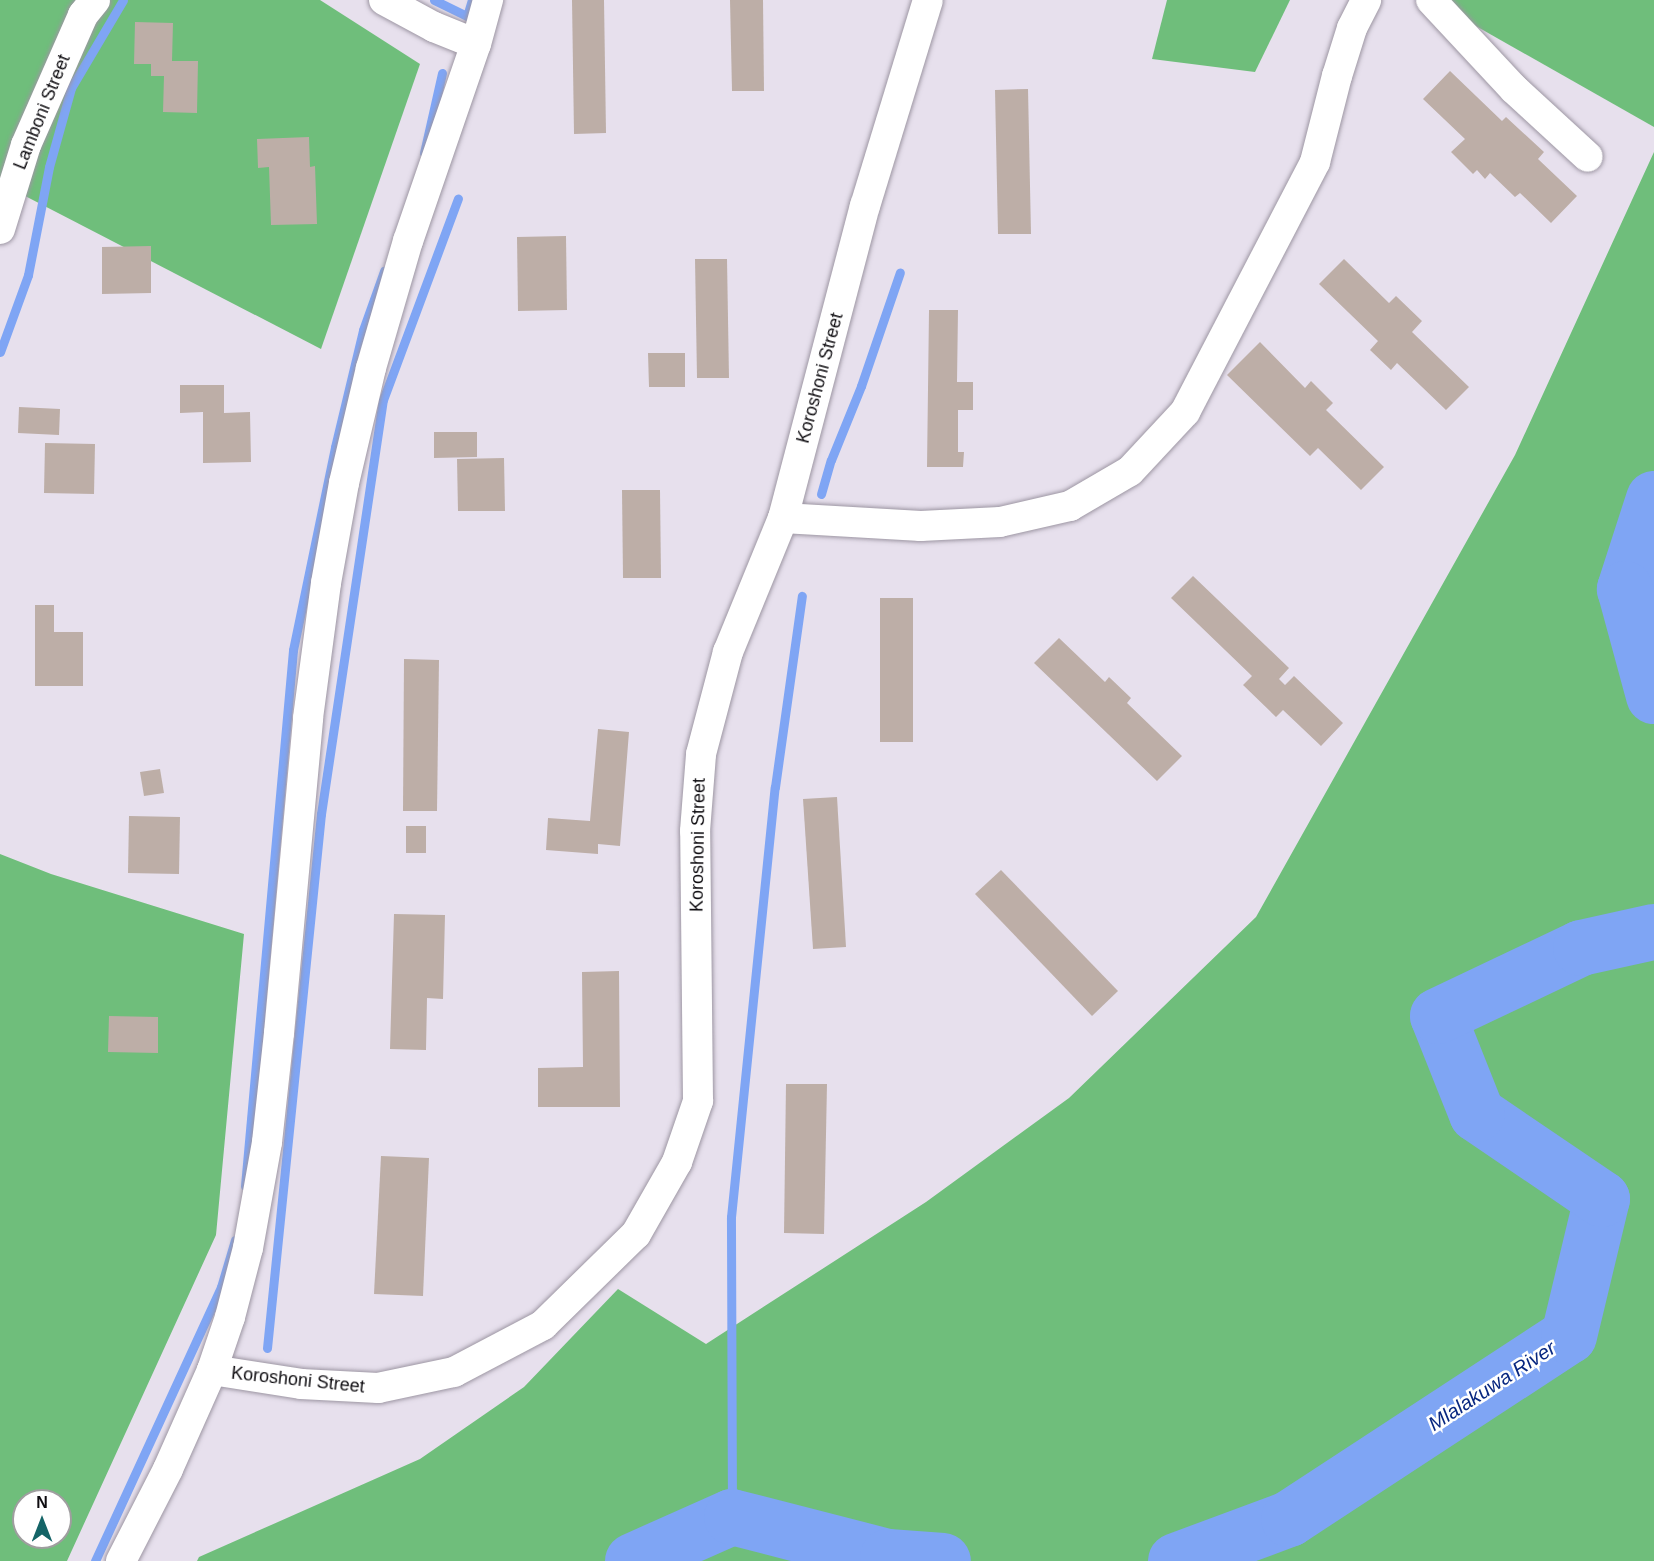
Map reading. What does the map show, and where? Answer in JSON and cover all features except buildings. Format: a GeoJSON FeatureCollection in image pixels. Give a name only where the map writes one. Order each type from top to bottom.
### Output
{"type":"FeatureCollection","features":[{"type":"Feature","properties":{"kind":"street","name":"Lamboni Street"},"geometry":{"type":"LineString","coordinates":[[0,229],[26,145],[83,15],[94,0]]}},
{"type":"Feature","properties":{"kind":"street"},"geometry":{"type":"LineString","coordinates":[[384,0],[434,27],[476,44]]}},
{"type":"Feature","properties":{"kind":"street"},"geometry":{"type":"LineString","coordinates":[[121,1561],[168,1469],[212,1370],[230,1317],[248,1248],[267,1142],[304,747],[326,583],[351,443],[408,241],[476,44],[488,0]]}},
{"type":"Feature","properties":{"kind":"street","name":"Koroshoni Street"},"geometry":{"type":"LineString","coordinates":[[212,1370],[301,1384],[378,1388],[454,1372],[543,1325],[636,1234],[677,1162],[698,1101],[695,831],[701,754],[729,652],[783,518],[866,206],[928,0]]}},
{"type":"Feature","properties":{"kind":"street"},"geometry":{"type":"LineString","coordinates":[[783,518],[921,526],[1000,522],[1070,506],[1130,471],[1185,412],[1315,162],[1336,76],[1352,28],[1366,0]]}},
{"type":"Feature","properties":{"kind":"street"},"geometry":{"type":"LineString","coordinates":[[1431,0],[1514,89],[1588,157]]}},
{"type":"Feature","properties":{"kind":"green space"},"geometry":{"type":"Polygon","coordinates":[[[0,0],[320,0],[420,64],[321,349],[0,183],[0,0]]]}},
{"type":"Feature","properties":{"kind":"green space"},"geometry":{"type":"Polygon","coordinates":[[[1167,0],[1290,0],[1255,72],[1152,59],[1167,0]]]}},
{"type":"Feature","properties":{"kind":"green space"},"geometry":{"type":"Polygon","coordinates":[[[1430,0],[1654,0],[1654,127],[1430,0]]]}},
{"type":"Feature","properties":{"kind":"green space"},"geometry":{"type":"Polygon","coordinates":[[[1654,152],[1654,1561],[197,1561],[199,1557],[420,1459],[524,1387],[618,1289],[706,1344],[926,1202],[1069,1098],[1256,917],[1515,455],[1654,152]]]}},
{"type":"Feature","properties":{"kind":"green space"},"geometry":{"type":"Polygon","coordinates":[[[0,854],[51,874],[244,934],[216,1235],[67,1561],[0,1561],[0,854]]]}},
{"type":"Feature","properties":{"kind":"waterway"},"geometry":{"type":"LineString","coordinates":[[0,352],[28,275],[49,167],[71,88],[123,0]]}},
{"type":"Feature","properties":{"kind":"waterway"},"geometry":{"type":"LineString","coordinates":[[434,0],[467,16],[472,0]]}},
{"type":"Feature","properties":{"kind":"waterway"},"geometry":{"type":"LineString","coordinates":[[424,153],[442,73]]}},
{"type":"Feature","properties":{"kind":"waterway"},"geometry":{"type":"LineString","coordinates":[[267,1348],[321,814],[383,400],[458,198]]}},
{"type":"Feature","properties":{"kind":"waterway"},"geometry":{"type":"LineString","coordinates":[[245,1186],[293,650],[335,447],[363,330],[384,271]]}},
{"type":"Feature","properties":{"kind":"waterway"},"geometry":{"type":"LineString","coordinates":[[821,494],[831,460],[861,386],[900,272]]}},
{"type":"Feature","properties":{"kind":"waterway","name":"Mlalakuwa River"},"geometry":{"type":"LineString","coordinates":[[1654,499],[1625,589],[1654,696]]}},
{"type":"Feature","properties":{"kind":"waterway"},"geometry":{"type":"LineString","coordinates":[[732,1517],[731,1217],[775,787],[802,596]]}},
{"type":"Feature","properties":{"kind":"waterway","name":"Mlalakuwa River"},"geometry":{"type":"LineString","coordinates":[[1176,1561],[1289,1519],[1569,1336],[1602,1199],[1477,1114],[1438,1016],[1581,948],[1654,932]]}},
{"type":"Feature","properties":{"kind":"waterway"},"geometry":{"type":"LineString","coordinates":[[95,1561],[221,1287],[235,1240]]}},
{"type":"Feature","properties":{"kind":"waterway","name":"Mlalakuwa River"},"geometry":{"type":"LineString","coordinates":[[633,1561],[732,1517],[888,1557],[943,1561]]}}]}
